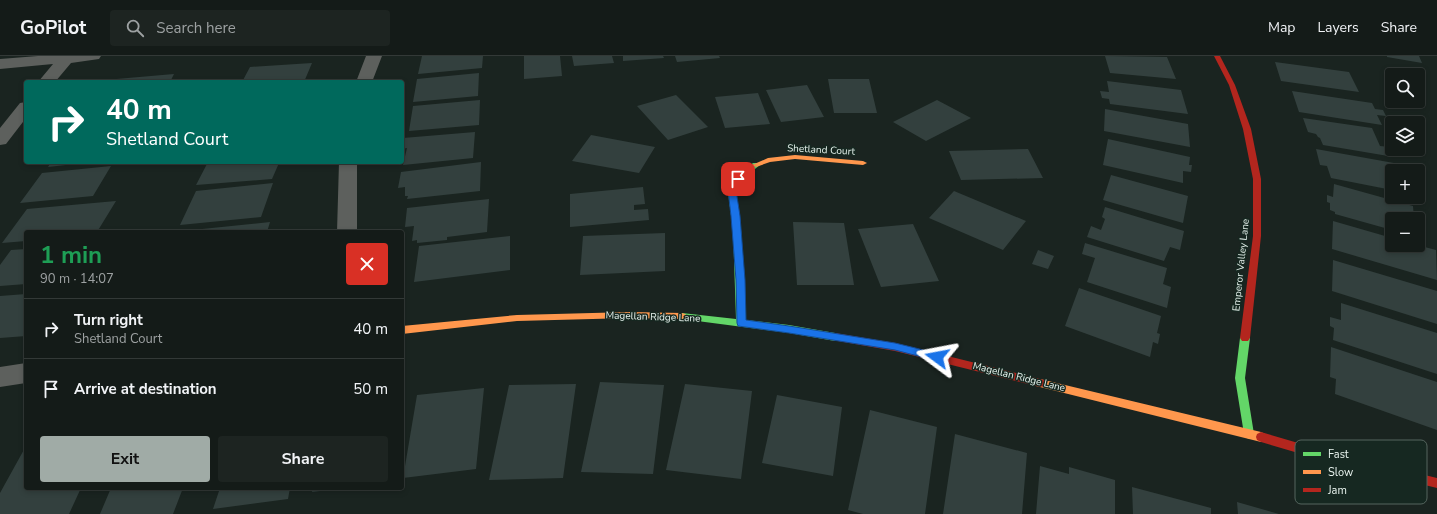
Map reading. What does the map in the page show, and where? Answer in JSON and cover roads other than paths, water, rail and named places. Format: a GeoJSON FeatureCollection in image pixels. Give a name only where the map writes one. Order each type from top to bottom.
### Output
{"type":"FeatureCollection","features":[{"type":"Feature","properties":{"kind":"street"},"geometry":{"type":"LineString","coordinates":[[0,64],[67,57],[93,56]]}},
{"type":"Feature","properties":{"kind":"street"},"geometry":{"type":"LineString","coordinates":[[365,80],[374,56]]}},
{"type":"Feature","properties":{"kind":"street","name":"Emperor Valley Lane"},"geometry":{"type":"LineString","coordinates":[[1217,56],[1232,85],[1248,129],[1257,179],[1257,236],[1240,378],[1250,434]]}},
{"type":"Feature","properties":{"kind":"street"},"geometry":{"type":"LineString","coordinates":[[48,80],[67,57]]}},
{"type":"Feature","properties":{"kind":"street"},"geometry":{"type":"LineString","coordinates":[[0,140],[24,110]]}},
{"type":"Feature","properties":{"kind":"street","name":"Shetland Court"},"geometry":{"type":"LineString","coordinates":[[741,323],[740,280],[732,190],[738,179],[751,167],[771,160],[789,158],[863,163]]}},
{"type":"Feature","properties":{"kind":"street"},"geometry":{"type":"LineString","coordinates":[[347,230],[348,164]]}},
{"type":"Feature","properties":{"kind":"street","name":"Magellan Ridge Lane"},"geometry":{"type":"LineString","coordinates":[[404,330],[517,318],[630,315],[683,316],[789,329],[895,347],[1250,434],[1295,447]]}},
{"type":"Feature","properties":{"kind":"street"},"geometry":{"type":"LineString","coordinates":[[0,377],[24,374]]}},
{"type":"Feature","properties":{"kind":"street","name":"Magellan Ridge Lane"},"geometry":{"type":"LineString","coordinates":[[1427,481],[1437,483]]}}]}
